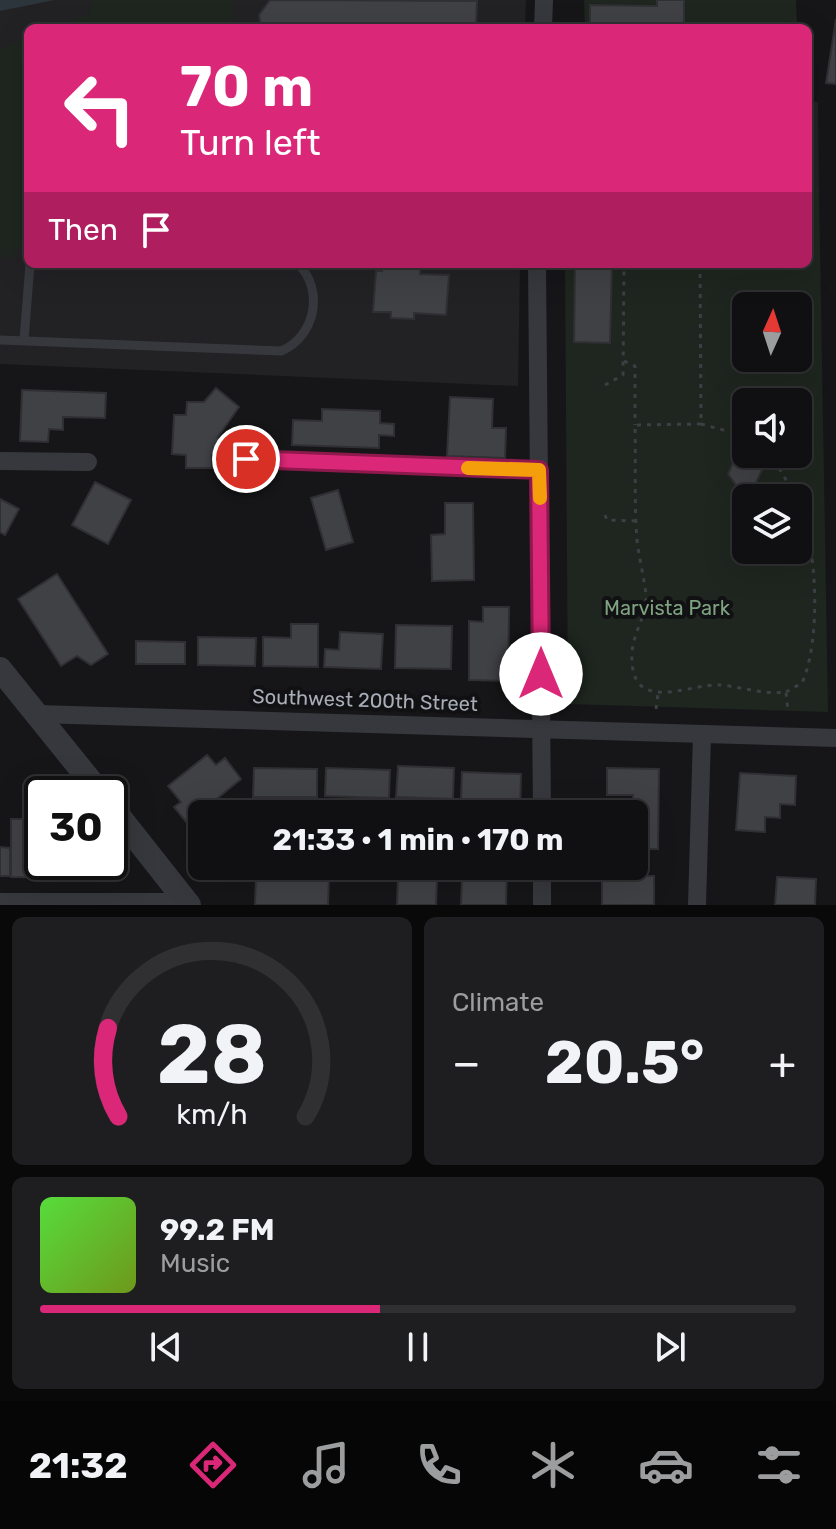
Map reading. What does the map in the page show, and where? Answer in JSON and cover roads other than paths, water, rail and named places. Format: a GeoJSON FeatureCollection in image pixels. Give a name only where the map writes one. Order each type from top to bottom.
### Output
{"type":"FeatureCollection","features":[{"type":"Feature","properties":{"kind":"street"},"geometry":{"type":"LineString","coordinates":[[543,24],[544,0]]}},
{"type":"Feature","properties":{"kind":"street"},"geometry":{"type":"LineString","coordinates":[[537,268],[542,800]]}},
{"type":"Feature","properties":{"kind":"street"},"geometry":{"type":"LineString","coordinates":[[246,459],[539,470]]}},
{"type":"Feature","properties":{"kind":"street"},"geometry":{"type":"LineString","coordinates":[[0,461],[88,462]]}},
{"type":"Feature","properties":{"kind":"street"},"geometry":{"type":"LineString","coordinates":[[0,669],[87,776]]}},
{"type":"Feature","properties":{"kind":"street","name":"Southwest 200th Street"},"geometry":{"type":"LineString","coordinates":[[38,714],[836,738]]}},
{"type":"Feature","properties":{"kind":"street"},"geometry":{"type":"LineString","coordinates":[[697,905],[702,735]]}},
{"type":"Feature","properties":{"kind":"street"},"geometry":{"type":"LineString","coordinates":[[128,828],[188,903]]}},
{"type":"Feature","properties":{"kind":"street"},"geometry":{"type":"LineString","coordinates":[[542,880],[542,905]]}},
{"type":"Feature","properties":{"kind":"street"},"geometry":{"type":"LineString","coordinates":[[0,902],[188,903]]}},
{"type":"Feature","properties":{"kind":"lane"},"geometry":{"type":"LineString","coordinates":[[24,340],[29,268]]}},
{"type":"Feature","properties":{"kind":"lane"},"geometry":{"type":"LineString","coordinates":[[0,340],[281,351],[302,338],[309,327],[313,284],[301,268]]}},
{"type":"Feature","properties":{"kind":"park label","name":"Marvista Park"},"geometry":{"type":"Point","coordinates":[667,608]}}]}
